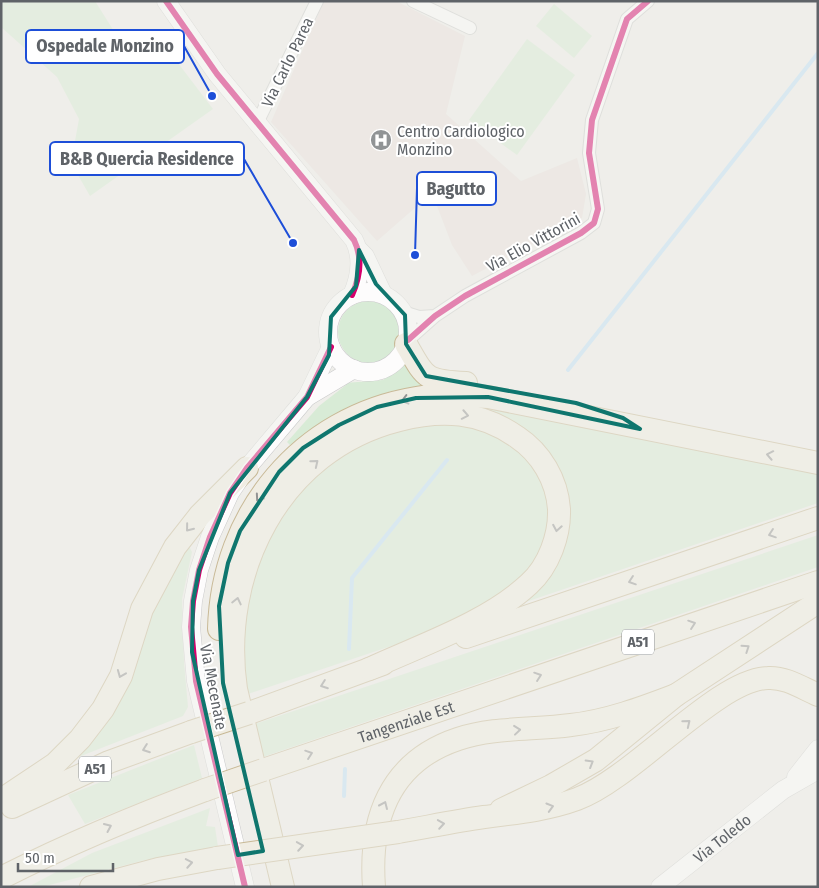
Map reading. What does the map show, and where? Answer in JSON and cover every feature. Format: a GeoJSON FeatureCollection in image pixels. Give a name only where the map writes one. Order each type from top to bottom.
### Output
{"type":"FeatureCollection","features":[{"type":"Feature","properties":{"kind":"highway"},"geometry":{"type":"LineString","coordinates":[[407,342],[420,370],[434,380],[478,384],[576,403],[623,418],[640,429]]}},
{"type":"Feature","properties":{"kind":"highway"},"geometry":{"type":"LineString","coordinates":[[270,887],[223,683],[218,642],[219,606],[228,564],[240,531],[257,501],[278,472],[303,448],[339,425],[377,408],[416,398],[450,395],[488,397],[640,429],[818,463]]}},
{"type":"Feature","properties":{"kind":"highway"},"geometry":{"type":"LineString","coordinates":[[283,887],[236,689],[232,664],[235,606],[248,558],[283,494],[304,472],[343,443],[390,422],[418,415],[462,413],[484,419],[506,429],[522,440],[540,458],[551,477],[558,499],[559,519],[556,538],[548,560],[531,582],[511,599],[481,617],[369,669]]}},
{"type":"Feature","properties":{"kind":"highway"},"geometry":{"type":"LineString","coordinates":[[1,800],[55,764],[80,739],[103,709],[121,676],[142,609],[174,547],[200,515],[247,468]]}},
{"type":"Feature","properties":{"kind":"highway","name":"A51"},"geometry":{"type":"LineString","coordinates":[[1,812],[109,762],[191,732],[369,669],[818,518]]}},
{"type":"Feature","properties":{"kind":"highway","name":"Tangenziale Est"},"geometry":{"type":"LineString","coordinates":[[1,878],[128,818],[205,790],[818,582]]}},
{"type":"Feature","properties":{"kind":"highway"},"geometry":{"type":"LineString","coordinates":[[484,817],[551,786],[596,760],[676,695],[818,602]]}},
{"type":"Feature","properties":{"kind":"highway"},"geometry":{"type":"LineString","coordinates":[[91,887],[158,868],[217,858],[398,832],[484,817],[529,813],[578,799],[635,765],[724,695],[751,682],[766,678],[782,678],[818,695]]}},
{"type":"Feature","properties":{"kind":"highway"},"geometry":{"type":"LineString","coordinates":[[374,887],[373,860],[378,818],[396,780],[414,763],[434,749],[458,738],[486,733],[572,725],[604,719],[676,695]]}},
{"type":"Feature","properties":{"kind":"street"},"geometry":{"type":"LineString","coordinates":[[166,1],[217,74],[347,230],[359,250],[366,256],[383,294]]}},
{"type":"Feature","properties":{"kind":"street","name":"Via Carlo Parea"},"geometry":{"type":"LineString","coordinates":[[258,123],[317,1]]}},
{"type":"Feature","properties":{"kind":"street"},"geometry":{"type":"LineString","coordinates":[[412,1],[470,28]]}},
{"type":"Feature","properties":{"kind":"street","name":"Via Elio Vittorini"},"geometry":{"type":"LineString","coordinates":[[407,342],[435,316],[465,296],[581,233],[594,223],[598,209],[589,153],[592,120],[627,19],[648,1]]}},
{"type":"Feature","properties":{"kind":"street"},"geometry":{"type":"LineString","coordinates":[[352,295],[359,273],[359,250]]}},
{"type":"Feature","properties":{"kind":"street"},"geometry":{"type":"LineString","coordinates":[[367,292],[383,294],[396,302],[403,312],[408,323],[407,342],[397,360],[384,369],[369,372],[354,369],[337,356],[331,347],[328,332],[331,317],[340,304],[352,295],[367,292]]}},
{"type":"Feature","properties":{"kind":"street"},"geometry":{"type":"LineString","coordinates":[[403,312],[420,317],[435,316]]}},
{"type":"Feature","properties":{"kind":"street","name":"Via Mecenate"},"geometry":{"type":"LineString","coordinates":[[245,887],[196,681],[191,627],[199,570],[210,537],[230,493],[247,468],[307,397],[331,347]]}},
{"type":"Feature","properties":{"kind":"street","name":"Via Mecenate"},"geometry":{"type":"LineString","coordinates":[[307,397],[354,369]]}},
{"type":"Feature","properties":{"kind":"street"},"geometry":{"type":"LineString","coordinates":[[783,790],[810,761],[818,749]]}},
{"type":"Feature","properties":{"kind":"street"},"geometry":{"type":"LineString","coordinates":[[783,790],[818,770]]}},
{"type":"Feature","properties":{"kind":"street","name":"Via Toledo"},"geometry":{"type":"LineString","coordinates":[[660,887],[783,790]]}},
{"type":"Feature","properties":{"kind":"highlighted area"},"geometry":{"type":"Polygon","coordinates":[[[359,250],[376,284],[405,315],[406,344],[426,376],[576,403],[623,418],[640,429],[488,397],[416,398],[377,407],[339,425],[303,448],[279,472],[240,531],[228,563],[219,606],[223,683],[263,851],[238,855],[192,652],[193,601],[199,570],[230,493],[307,397],[329,355],[331,317],[356,286],[359,250]]]}},
{"type":"Feature","properties":{"kind":"shaded area","name":"Centro Cardiologico Monzino"},"geometry":{"type":"Polygon","coordinates":[[[324,1],[396,1],[465,36],[446,114],[521,181],[577,158],[586,194],[582,218],[472,276],[452,245],[432,193],[377,241],[271,122],[324,1]]]}},
{"type":"Feature","properties":{"kind":"green space"},"geometry":{"type":"Polygon","coordinates":[[[1,1],[95,1],[129,55],[162,42],[213,109],[90,196],[71,163],[79,119],[57,77],[1,27],[1,1]]]}},
{"type":"Feature","properties":{"kind":"green space"},"geometry":{"type":"Polygon","coordinates":[[[554,4],[592,36],[574,58],[536,26],[554,4]]]}},
{"type":"Feature","properties":{"kind":"green space"},"geometry":{"type":"Polygon","coordinates":[[[527,39],[575,75],[517,155],[469,120],[527,39]]]}},
{"type":"Feature","properties":{"kind":"green space"},"geometry":{"type":"Polygon","coordinates":[[[363,301],[375,301],[391,310],[398,320],[400,332],[398,344],[391,354],[375,363],[363,363],[352,358],[343,349],[338,338],[338,326],[343,315],[352,306],[363,301]]]}},
{"type":"Feature","properties":{"kind":"green space"},"geometry":{"type":"Polygon","coordinates":[[[409,362],[437,387],[391,391],[328,418],[290,445],[287,442],[319,406],[346,385],[345,383],[383,380],[409,362]]]}},
{"type":"Feature","properties":{"kind":"green space"},"geometry":{"type":"Polygon","coordinates":[[[486,404],[818,472],[818,503],[514,606],[513,604],[543,577],[550,566],[560,540],[563,514],[559,489],[549,465],[534,445],[514,428],[491,416],[464,409],[437,408],[409,412],[382,420],[356,431],[332,446],[309,463],[289,482],[264,511],[243,555],[231,598],[228,664],[225,617],[227,593],[232,570],[240,549],[261,507],[291,470],[326,440],[360,423],[387,413],[402,410],[430,405],[486,404]]]}},
{"type":"Feature","properties":{"kind":"green space"},"geometry":{"type":"Polygon","coordinates":[[[473,420],[526,452],[548,491],[552,528],[526,578],[451,626],[245,695],[239,676],[251,565],[314,471],[389,429],[473,420]]]}},
{"type":"Feature","properties":{"kind":"green space"},"geometry":{"type":"Polygon","coordinates":[[[818,535],[818,567],[260,758],[252,725],[818,535]]]}},
{"type":"Feature","properties":{"kind":"green space"},"geometry":{"type":"Polygon","coordinates":[[[187,542],[192,552],[182,599],[188,707],[183,716],[76,758],[187,542]]]}},
{"type":"Feature","properties":{"kind":"green space"},"geometry":{"type":"Polygon","coordinates":[[[194,745],[202,778],[85,824],[68,795],[194,745]]]}},
{"type":"Feature","properties":{"kind":"green space"},"geometry":{"type":"Polygon","coordinates":[[[210,808],[206,826],[215,827],[218,847],[145,860],[42,887],[28,887],[92,853],[210,808]]]}},
{"type":"Feature","properties":{"kind":"waterway"},"geometry":{"type":"LineString","coordinates":[[568,370],[818,53]]}},
{"type":"Feature","properties":{"kind":"waterway"},"geometry":{"type":"LineString","coordinates":[[349,649],[352,578],[447,460]]}},
{"type":"Feature","properties":{"kind":"waterway"},"geometry":{"type":"LineString","coordinates":[[344,796],[345,769]]}},
{"type":"Feature","properties":{"kind":"cycle path"},"geometry":{"type":"LineString","coordinates":[[166,1],[217,74],[354,240],[359,254],[359,268],[352,295]]}},
{"type":"Feature","properties":{"kind":"cycle path"},"geometry":{"type":"LineString","coordinates":[[408,340],[435,316],[465,296],[581,233],[594,223],[598,209],[589,153],[592,120],[627,19],[648,1]]}},
{"type":"Feature","properties":{"kind":"cycle path"},"geometry":{"type":"LineString","coordinates":[[245,887],[196,681],[191,627],[193,601],[199,570],[210,537],[230,493],[247,468],[307,397],[331,347]]}},
{"type":"Feature","properties":{"kind":"place","name":"Ospedale Monzino"},"geometry":{"type":"Point","coordinates":[212,96]}},
{"type":"Feature","properties":{"kind":"place","name":"Centro Cardiologico Monzino"},"geometry":{"type":"Point","coordinates":[381,140]}},
{"type":"Feature","properties":{"kind":"place","name":"B&B Quercia Residence"},"geometry":{"type":"Point","coordinates":[293,243]}},
{"type":"Feature","properties":{"kind":"place","name":"Bagutto"},"geometry":{"type":"Point","coordinates":[415,255]}}]}
